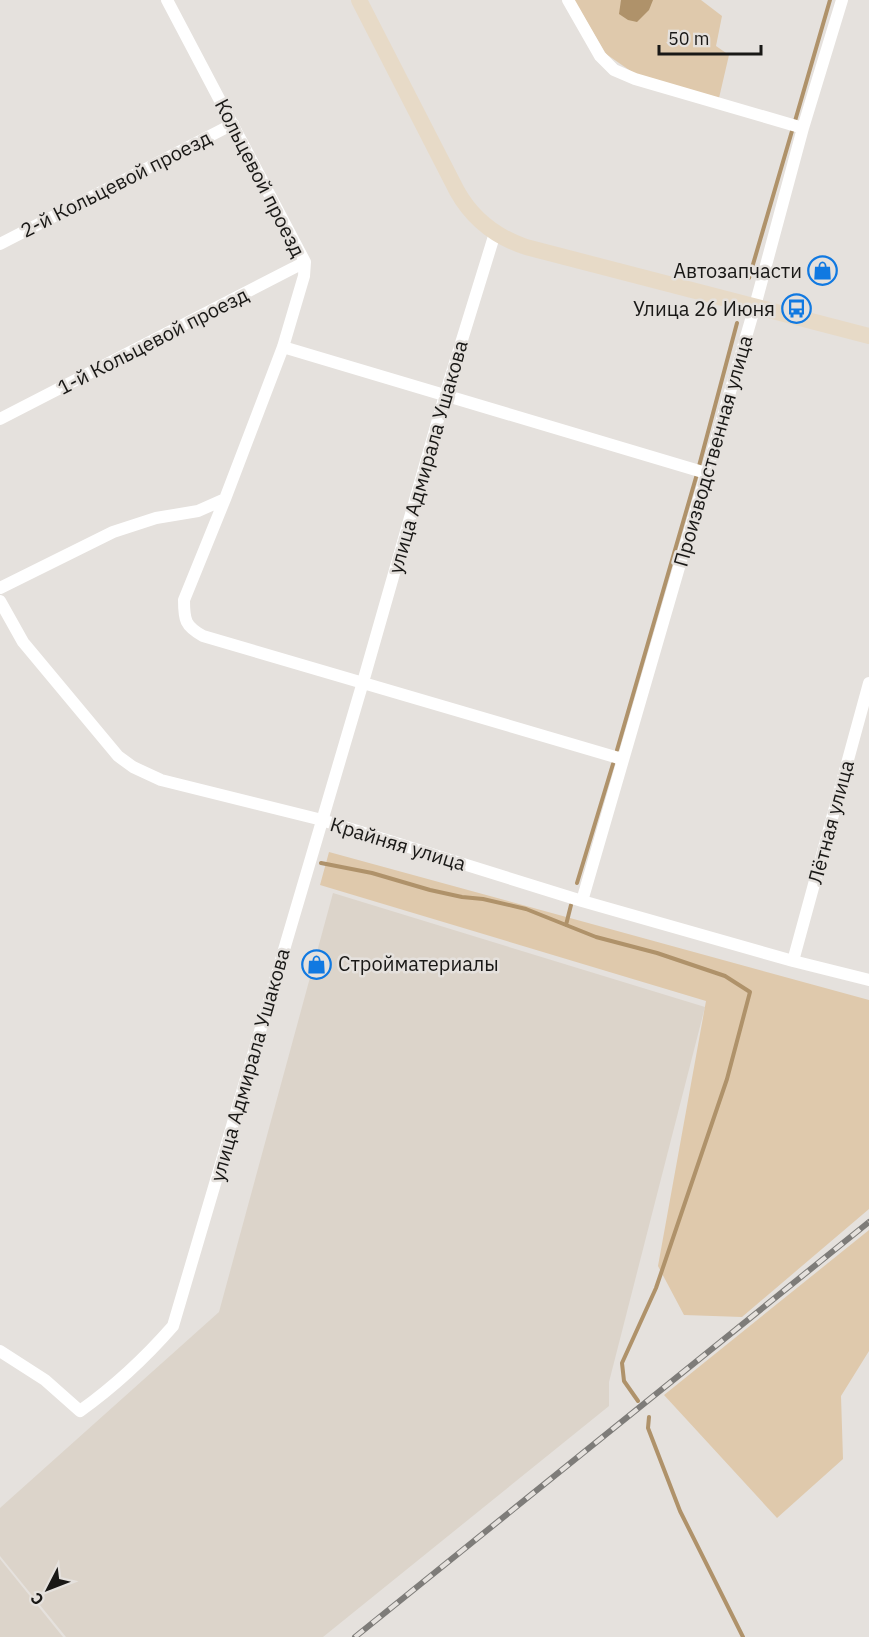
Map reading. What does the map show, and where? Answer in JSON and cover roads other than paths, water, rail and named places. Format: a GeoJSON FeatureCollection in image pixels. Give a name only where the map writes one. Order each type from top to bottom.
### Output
{"type":"FeatureCollection","features":[{"type":"Feature","properties":{"kind":"main road"},"geometry":{"type":"LineString","coordinates":[[359,0],[460,196],[477,218],[495,232],[526,247],[869,336]]}},
{"type":"Feature","properties":{"kind":"street","name":"Кольцевой проезд"},"geometry":{"type":"LineString","coordinates":[[167,0],[305,262],[304,276],[283,347],[184,600],[184,618],[192,629],[203,636],[363,682]]}},
{"type":"Feature","properties":{"kind":"street"},"geometry":{"type":"LineString","coordinates":[[568,0],[600,56],[614,70],[635,79],[803,128]]}},
{"type":"Feature","properties":{"kind":"street","name":"Производственная улица"},"geometry":{"type":"LineString","coordinates":[[582,901],[755,306],[803,128],[842,0]]}},
{"type":"Feature","properties":{"kind":"street","name":"2-й Кольцевой проезд"},"geometry":{"type":"LineString","coordinates":[[0,244],[233,124]]}},
{"type":"Feature","properties":{"kind":"street","name":"улица Адмирала Ушакова"},"geometry":{"type":"LineString","coordinates":[[0,1351],[45,1380],[80,1412],[145,1357],[173,1326],[495,232]]}},
{"type":"Feature","properties":{"kind":"street","name":"1-й Кольцевой проезд"},"geometry":{"type":"LineString","coordinates":[[0,419],[305,262]]}},
{"type":"Feature","properties":{"kind":"street"},"geometry":{"type":"LineString","coordinates":[[283,347],[706,473]]}},
{"type":"Feature","properties":{"kind":"street"},"geometry":{"type":"LineString","coordinates":[[0,588],[113,532],[156,518],[198,511],[225,498]]}},
{"type":"Feature","properties":{"kind":"street","name":"Крайняя улица"},"geometry":{"type":"LineString","coordinates":[[0,600],[23,642],[118,756],[133,767],[161,780],[322,820],[582,901],[793,961],[869,980]]}},
{"type":"Feature","properties":{"kind":"street"},"geometry":{"type":"LineString","coordinates":[[363,682],[622,759]]}},
{"type":"Feature","properties":{"kind":"street","name":"Лётная улица"},"geometry":{"type":"LineString","coordinates":[[793,961],[869,683]]}},
{"type":"Feature","properties":{"kind":"waterway"},"geometry":{"type":"LineString","coordinates":[[795,121],[830,0]]}},
{"type":"Feature","properties":{"kind":"waterway"},"geometry":{"type":"LineString","coordinates":[[749,278],[792,131]]}},
{"type":"Feature","properties":{"kind":"waterway"},"geometry":{"type":"LineString","coordinates":[[699,466],[737,323]]}},
{"type":"Feature","properties":{"kind":"waterway"},"geometry":{"type":"LineString","coordinates":[[617,750],[697,474]]}},
{"type":"Feature","properties":{"kind":"waterway"},"geometry":{"type":"LineString","coordinates":[[577,883],[613,764]]}},
{"type":"Feature","properties":{"kind":"waterway"},"geometry":{"type":"LineString","coordinates":[[321,863],[372,873],[430,890],[526,909],[596,937],[657,953],[725,976],[750,992],[727,1079],[656,1288],[622,1363],[624,1381],[638,1401]]}},
{"type":"Feature","properties":{"kind":"waterway"},"geometry":{"type":"LineString","coordinates":[[566,925],[571,905]]}},
{"type":"Feature","properties":{"kind":"waterway"},"geometry":{"type":"LineString","coordinates":[[649,1417],[648,1428],[680,1511],[743,1637]]}},
{"type":"Feature","properties":{"kind":"railway"},"geometry":{"type":"LineString","coordinates":[[355,1637],[869,1222]]}},
{"type":"Feature","properties":{"kind":"place","name":"Автозапчасти"},"geometry":{"type":"Point","coordinates":[823,271]}},
{"type":"Feature","properties":{"kind":"place","name":"Улица 26 Июня"},"geometry":{"type":"Point","coordinates":[796,309]}},
{"type":"Feature","properties":{"kind":"place","name":"Стройматериалы"},"geometry":{"type":"Point","coordinates":[317,964]}}]}
